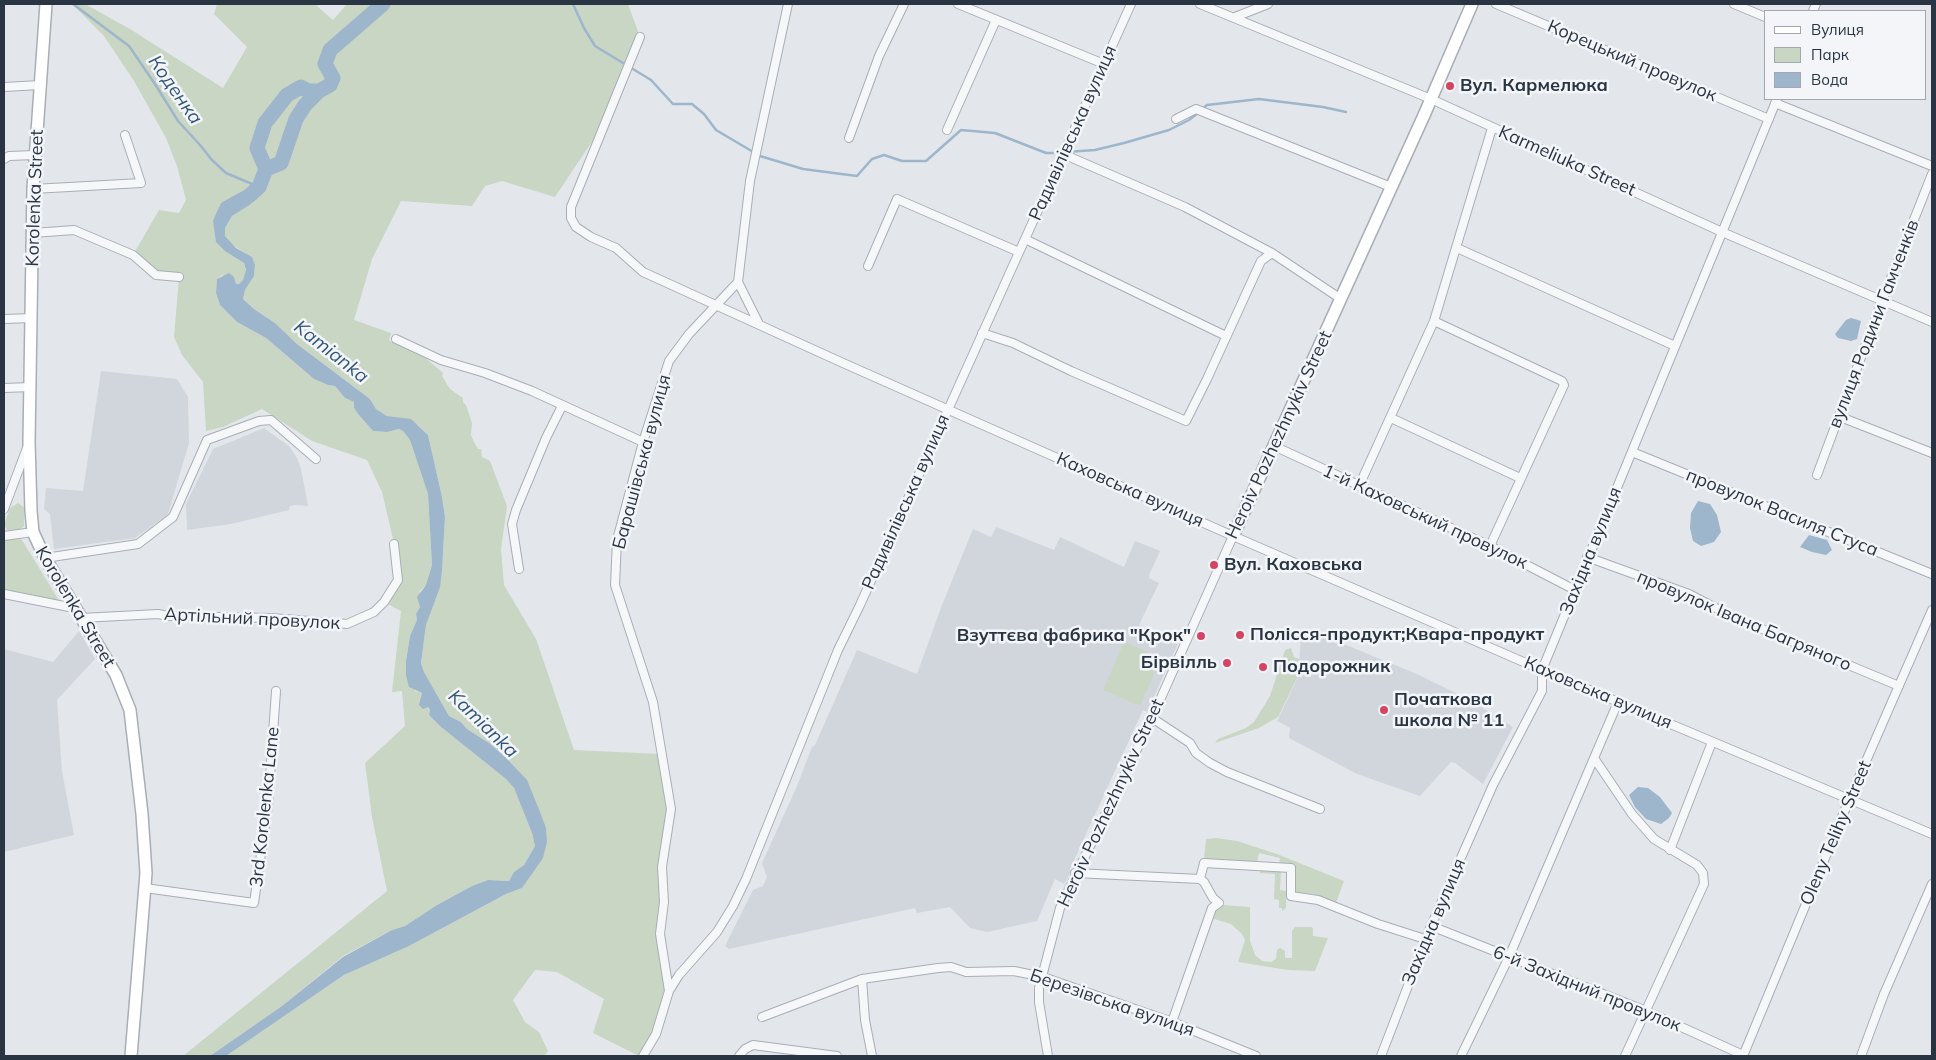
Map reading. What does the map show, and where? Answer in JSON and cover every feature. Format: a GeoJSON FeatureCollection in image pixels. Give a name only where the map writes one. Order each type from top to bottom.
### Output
{"type":"FeatureCollection","features":[{"type":"Feature","properties":{"kind":"street","name":"Korolenka Street"},"geometry":{"type":"LineString","coordinates":[[46,4],[33,189],[29,442],[33,532],[45,558],[74,608],[116,675],[130,710],[142,814],[146,873],[131,1056]]}},
{"type":"Feature","properties":{"kind":"street"},"geometry":{"type":"LineString","coordinates":[[759,324],[738,282],[750,182],[788,4]]}},
{"type":"Feature","properties":{"kind":"street"},"geometry":{"type":"LineString","coordinates":[[849,138],[879,56],[904,4]]}},
{"type":"Feature","properties":{"kind":"street"},"geometry":{"type":"LineString","coordinates":[[958,4],[1104,64]]}},
{"type":"Feature","properties":{"kind":"street","name":"Радивілівська вулиця"},"geometry":{"type":"LineString","coordinates":[[669,991],[683,970],[718,932],[746,879],[838,650],[1131,4]]}},
{"type":"Feature","properties":{"kind":"street","name":"Karmeliuka Street"},"geometry":{"type":"LineString","coordinates":[[1200,4],[1431,99],[1722,232],[1932,322]]}},
{"type":"Feature","properties":{"kind":"street"},"geometry":{"type":"LineString","coordinates":[[1235,17],[1268,4]]}},
{"type":"Feature","properties":{"kind":"street","name":"Heroiv Pozhezhnykiv Street"},"geometry":{"type":"LineString","coordinates":[[1048,1056],[1039,1002],[1039,988],[1060,908],[1075,873],[1152,718],[1472,4]]}},
{"type":"Feature","properties":{"kind":"street","name":"Корецький провулок"},"geometry":{"type":"LineString","coordinates":[[1496,4],[1768,119]]}},
{"type":"Feature","properties":{"kind":"street"},"geometry":{"type":"LineString","coordinates":[[1734,4],[1764,17]]}},
{"type":"Feature","properties":{"kind":"street"},"geometry":{"type":"LineString","coordinates":[[947,130],[996,20]]}},
{"type":"Feature","properties":{"kind":"street","name":"Каховська вулиця"},"geometry":{"type":"LineString","coordinates":[[640,37],[571,207],[571,218],[576,227],[591,237],[616,248],[643,272],[1233,536],[1542,670],[1932,834]]}},
{"type":"Feature","properties":{"kind":"street"},"geometry":{"type":"LineString","coordinates":[[4,87],[40,85]]}},
{"type":"Feature","properties":{"kind":"street"},"geometry":{"type":"LineString","coordinates":[[1776,101],[1932,166]]}},
{"type":"Feature","properties":{"kind":"street","name":"Західна вулиця"},"geometry":{"type":"LineString","coordinates":[[1381,1056],[1425,939],[1493,785],[1542,691],[1542,670],[1776,101]]}},
{"type":"Feature","properties":{"kind":"street"},"geometry":{"type":"LineString","coordinates":[[1176,119],[1196,109],[1391,187]]}},
{"type":"Feature","properties":{"kind":"street"},"geometry":{"type":"LineString","coordinates":[[1359,486],[1392,418],[1434,321],[1492,128]]}},
{"type":"Feature","properties":{"kind":"street"},"geometry":{"type":"LineString","coordinates":[[33,189],[141,183],[126,135]]}},
{"type":"Feature","properties":{"kind":"street"},"geometry":{"type":"LineString","coordinates":[[1063,154],[1186,206],[1272,253],[1341,299]]}},
{"type":"Feature","properties":{"kind":"street"},"geometry":{"type":"LineString","coordinates":[[5,157],[35,155]]}},
{"type":"Feature","properties":{"kind":"street","name":"вулиця Родини Гамченків"},"geometry":{"type":"LineString","coordinates":[[1817,475],[1932,174]]}},
{"type":"Feature","properties":{"kind":"street"},"geometry":{"type":"LineString","coordinates":[[868,266],[897,199],[1019,252]]}},
{"type":"Feature","properties":{"kind":"street"},"geometry":{"type":"LineString","coordinates":[[33,233],[74,230],[133,255],[156,275],[179,277]]}},
{"type":"Feature","properties":{"kind":"street"},"geometry":{"type":"LineString","coordinates":[[1025,239],[1226,336]]}},
{"type":"Feature","properties":{"kind":"street"},"geometry":{"type":"LineString","coordinates":[[1457,248],[1675,346]]}},
{"type":"Feature","properties":{"kind":"street"},"geometry":{"type":"LineString","coordinates":[[982,333],[1013,343],[1071,371],[1186,421],[1208,380],[1261,261],[1272,253]]}},
{"type":"Feature","properties":{"kind":"street","name":"Барашівська вулиця"},"geometry":{"type":"LineString","coordinates":[[643,1056],[656,1034],[669,991],[660,934],[664,902],[662,867],[671,809],[653,702],[615,585],[617,540],[643,442],[669,361],[689,334],[738,282]]}},
{"type":"Feature","properties":{"kind":"street"},"geometry":{"type":"LineString","coordinates":[[4,320],[32,318]]}},
{"type":"Feature","properties":{"kind":"street"},"geometry":{"type":"LineString","coordinates":[[1434,321],[1563,382],[1564,386],[1490,546]]}},
{"type":"Feature","properties":{"kind":"street"},"geometry":{"type":"LineString","coordinates":[[396,339],[441,360],[485,372],[532,390],[562,406],[643,442]]}},
{"type":"Feature","properties":{"kind":"street"},"geometry":{"type":"LineString","coordinates":[[4,388],[31,387]]}},
{"type":"Feature","properties":{"kind":"street"},"geometry":{"type":"LineString","coordinates":[[519,569],[512,524],[546,438],[562,406]]}},
{"type":"Feature","properties":{"kind":"street"},"geometry":{"type":"LineString","coordinates":[[1838,416],[1932,453]]}},
{"type":"Feature","properties":{"kind":"street"},"geometry":{"type":"LineString","coordinates":[[1392,418],[1520,478]]}},
{"type":"Feature","properties":{"kind":"street"},"geometry":{"type":"LineString","coordinates":[[45,558],[138,544],[173,517],[206,440],[259,421],[271,420],[316,459]]}},
{"type":"Feature","properties":{"kind":"street"},"geometry":{"type":"LineString","coordinates":[[4,509],[29,442]]}},
{"type":"Feature","properties":{"kind":"street","name":"1-й Каховський провулок"},"geometry":{"type":"LineString","coordinates":[[1274,446],[1490,546],[1575,590]]}},
{"type":"Feature","properties":{"kind":"street","name":"провулок Василя Стуса"},"geometry":{"type":"LineString","coordinates":[[1632,452],[1932,574]]}},
{"type":"Feature","properties":{"kind":"street"},"geometry":{"type":"LineString","coordinates":[[4,536],[33,532]]}},
{"type":"Feature","properties":{"kind":"street","name":"Артільний провулок"},"geometry":{"type":"LineString","coordinates":[[81,618],[158,614],[168,616],[272,618],[347,624],[362,619],[374,612],[384,602],[398,580],[394,544]]}},
{"type":"Feature","properties":{"kind":"street","name":"провулок Івана Багряного"},"geometry":{"type":"LineString","coordinates":[[1587,557],[1689,594],[1731,616],[1899,686]]}},
{"type":"Feature","properties":{"kind":"street"},"geometry":{"type":"LineString","coordinates":[[4,594],[74,608]]}},
{"type":"Feature","properties":{"kind":"street","name":"Oleny Telihy Street"},"geometry":{"type":"LineString","coordinates":[[1743,1055],[1849,800],[1932,610]]}},
{"type":"Feature","properties":{"kind":"street","name":"3rd Korolenka Lane"},"geometry":{"type":"LineString","coordinates":[[145,888],[254,903],[268,805],[276,690]]}},
{"type":"Feature","properties":{"kind":"street"},"geometry":{"type":"LineString","coordinates":[[1461,1056],[1509,957],[1618,702]]}},
{"type":"Feature","properties":{"kind":"street"},"geometry":{"type":"LineString","coordinates":[[1152,718],[1190,743],[1196,753],[1210,763],[1227,772],[1320,809]]}},
{"type":"Feature","properties":{"kind":"street"},"geometry":{"type":"LineString","coordinates":[[1670,850],[1712,742]]}},
{"type":"Feature","properties":{"kind":"street"},"geometry":{"type":"LineString","coordinates":[[1594,758],[1632,814],[1654,840],[1697,866],[1703,873],[1704,884],[1625,1056]]}},
{"type":"Feature","properties":{"kind":"street"},"geometry":{"type":"LineString","coordinates":[[1200,879],[1204,863],[1291,868],[1291,896],[1318,900],[1378,924],[1425,939]]}},
{"type":"Feature","properties":{"kind":"street"},"geometry":{"type":"LineString","coordinates":[[1075,873],[1200,879],[1204,882],[1213,898],[1219,903],[1212,908],[1172,1022]]}},
{"type":"Feature","properties":{"kind":"street"},"geometry":{"type":"LineString","coordinates":[[1860,1056],[1884,994],[1932,884]]}},
{"type":"Feature","properties":{"kind":"street","name":"6-й Західний провулок"},"geometry":{"type":"LineString","coordinates":[[1431,926],[1646,1011],[1743,1055]]}},
{"type":"Feature","properties":{"kind":"street"},"geometry":{"type":"LineString","coordinates":[[664,956],[672,969],[683,970]]}},
{"type":"Feature","properties":{"kind":"street","name":"Березівська вулиця"},"geometry":{"type":"LineString","coordinates":[[762,1017],[862,979],[950,967],[966,972],[1014,971],[1043,977],[1172,1022],[1256,1056]]}},
{"type":"Feature","properties":{"kind":"street"},"geometry":{"type":"LineString","coordinates":[[862,979],[865,1020],[872,1056]]}},
{"type":"Feature","properties":{"kind":"street"},"geometry":{"type":"LineString","coordinates":[[739,1056],[745,1049],[753,1045],[837,1056]]}},
{"type":"Feature","properties":{"kind":"shaded area"},"geometry":{"type":"Polygon","coordinates":[[[101,371],[177,379],[188,397],[189,443],[166,516],[135,538],[54,549],[50,514],[44,509],[46,488],[83,491],[101,371]]]}},
{"type":"Feature","properties":{"kind":"shaded area"},"geometry":{"type":"Polygon","coordinates":[[[264,428],[290,447],[297,458],[308,506],[295,505],[290,506],[289,510],[231,524],[187,530],[186,504],[213,449],[264,428]]]}},
{"type":"Feature","properties":{"kind":"shaded area"},"geometry":{"type":"Polygon","coordinates":[[[996,527],[1054,550],[1060,537],[1124,567],[1135,541],[1160,551],[1149,578],[1159,583],[1139,625],[1175,641],[1183,626],[1185,628],[1147,712],[1143,710],[1064,884],[1055,879],[1037,921],[987,932],[970,928],[950,907],[917,913],[915,908],[729,949],[725,946],[753,890],[763,886],[767,877],[762,863],[797,786],[812,747],[815,745],[857,650],[917,674],[942,605],[973,529],[991,537],[996,527]]]}},
{"type":"Feature","properties":{"kind":"shaded area"},"geometry":{"type":"Polygon","coordinates":[[[79,631],[95,659],[57,700],[62,771],[74,835],[4,852],[4,649],[53,662],[79,631]]]}},
{"type":"Feature","properties":{"kind":"shaded area","name":"Початкова школа № 11"},"geometry":{"type":"Polygon","coordinates":[[[1324,633],[1329,638],[1417,674],[1470,700],[1513,727],[1483,784],[1451,762],[1420,796],[1357,774],[1289,738],[1290,728],[1277,721],[1298,677],[1301,637],[1315,642],[1324,633]]]}},
{"type":"Feature","properties":{"kind":"green space"},"geometry":{"type":"Polygon","coordinates":[[[72,4],[85,4],[130,29],[223,88],[247,47],[214,14],[217,4],[318,4],[317,6],[333,20],[347,4],[628,4],[640,37],[607,119],[555,197],[502,181],[485,186],[472,206],[401,201],[372,259],[354,320],[391,333],[389,341],[422,355],[443,373],[442,376],[450,389],[463,398],[472,423],[471,435],[478,449],[481,449],[482,457],[490,461],[507,506],[501,549],[504,585],[536,639],[574,750],[661,754],[671,809],[660,934],[669,991],[643,1056],[639,1056],[593,1033],[604,999],[557,972],[535,970],[513,1000],[525,1022],[539,1032],[548,1051],[544,1056],[226,1056],[344,975],[409,946],[506,894],[522,888],[547,842],[489,743],[467,729],[461,722],[449,716],[424,672],[421,663],[426,625],[442,571],[445,517],[428,435],[418,425],[387,416],[376,409],[370,399],[297,344],[275,323],[243,299],[245,290],[254,276],[255,265],[245,253],[230,243],[225,236],[225,228],[232,216],[250,204],[240,194],[219,207],[226,252],[244,263],[246,271],[243,280],[239,284],[222,275],[217,279],[216,293],[220,305],[237,322],[266,338],[314,379],[335,386],[345,398],[354,402],[354,408],[373,431],[387,432],[399,429],[410,440],[428,494],[432,565],[426,585],[420,591],[420,607],[410,636],[406,661],[415,691],[422,693],[421,701],[430,710],[429,715],[441,727],[506,779],[514,788],[532,833],[535,846],[524,865],[514,872],[509,881],[488,880],[472,886],[437,905],[405,926],[392,930],[343,956],[282,1006],[210,1056],[183,1056],[387,891],[372,817],[365,763],[405,726],[402,691],[392,692],[401,611],[384,602],[398,580],[394,543],[382,492],[367,460],[312,441],[262,409],[223,427],[206,431],[203,382],[182,355],[174,337],[179,277],[156,275],[133,255],[159,210],[179,213],[186,200],[177,166],[166,138],[134,81],[104,36],[72,4]]]}},
{"type":"Feature","properties":{"kind":"green space"},"geometry":{"type":"Polygon","coordinates":[[[18,503],[24,507],[24,526],[20,529],[7,530],[4,525],[10,508],[18,503]]]}},
{"type":"Feature","properties":{"kind":"green space"},"geometry":{"type":"Polygon","coordinates":[[[20,539],[60,602],[4,591],[4,540],[20,539]]]}},
{"type":"Feature","properties":{"kind":"green space"},"geometry":{"type":"Polygon","coordinates":[[[1124,642],[1161,658],[1140,706],[1103,690],[1124,642]]]}},
{"type":"Feature","properties":{"kind":"green space"},"geometry":{"type":"Polygon","coordinates":[[[1291,648],[1294,657],[1299,659],[1297,678],[1278,717],[1259,728],[1215,743],[1218,739],[1246,728],[1254,722],[1270,696],[1285,650],[1291,648]]]}},
{"type":"Feature","properties":{"kind":"green space"},"geometry":{"type":"Polygon","coordinates":[[[1216,838],[1237,841],[1277,854],[1344,881],[1336,903],[1314,894],[1296,892],[1293,889],[1294,865],[1279,864],[1280,858],[1259,853],[1257,863],[1204,860],[1206,839],[1216,838]]]}},
{"type":"Feature","properties":{"kind":"green space"},"geometry":{"type":"Polygon","coordinates":[[[1260,871],[1281,872],[1280,890],[1286,891],[1286,908],[1282,911],[1282,908],[1279,908],[1279,900],[1274,899],[1275,874],[1260,873],[1260,871]]]}},
{"type":"Feature","properties":{"kind":"green space"},"geometry":{"type":"Polygon","coordinates":[[[1222,905],[1250,907],[1250,941],[1255,955],[1262,961],[1271,962],[1276,959],[1277,950],[1280,948],[1285,951],[1285,958],[1292,958],[1292,931],[1295,927],[1312,927],[1313,936],[1328,938],[1315,971],[1288,970],[1238,962],[1245,940],[1242,934],[1231,924],[1211,918],[1216,909],[1222,905]]]}},
{"type":"Feature","properties":{"kind":"water"},"geometry":{"type":"Polygon","coordinates":[[[240,194],[251,204],[232,216],[225,228],[225,236],[236,248],[252,257],[255,265],[254,276],[245,290],[243,299],[275,323],[297,344],[370,399],[376,409],[387,416],[411,419],[428,435],[445,517],[440,587],[426,625],[421,663],[424,672],[449,716],[461,722],[467,729],[489,743],[527,780],[546,828],[547,842],[543,858],[522,888],[506,894],[409,946],[344,975],[226,1056],[210,1056],[282,1006],[343,957],[392,930],[405,926],[437,905],[472,886],[488,880],[509,881],[514,872],[524,865],[535,846],[532,833],[514,788],[506,779],[441,727],[429,715],[430,710],[428,707],[423,709],[419,705],[422,693],[409,687],[406,675],[406,661],[410,636],[420,607],[417,597],[426,585],[432,565],[428,494],[410,440],[399,429],[387,432],[373,431],[354,408],[354,402],[345,398],[335,386],[314,379],[266,338],[237,322],[220,305],[216,293],[217,279],[229,273],[234,277],[236,284],[239,284],[243,280],[246,270],[244,263],[226,252],[216,242],[213,221],[219,207],[240,194]]]}},
{"type":"Feature","properties":{"kind":"water"},"geometry":{"type":"Polygon","coordinates":[[[1851,318],[1861,321],[1857,339],[1851,341],[1838,338],[1835,334],[1846,320],[1851,318]]]}},
{"type":"Feature","properties":{"kind":"water"},"geometry":{"type":"Polygon","coordinates":[[[1698,501],[1710,504],[1717,515],[1721,532],[1714,542],[1701,546],[1693,541],[1690,528],[1691,513],[1698,501]]]}},
{"type":"Feature","properties":{"kind":"water"},"geometry":{"type":"Polygon","coordinates":[[[1809,535],[1827,540],[1832,550],[1826,555],[1800,547],[1809,535]]]}},
{"type":"Feature","properties":{"kind":"water"},"geometry":{"type":"Polygon","coordinates":[[[1638,787],[1648,788],[1660,797],[1672,813],[1669,818],[1661,824],[1646,819],[1635,807],[1629,795],[1638,787]]]}},
{"type":"Feature","properties":{"kind":"waterway","name":"Коденка"},"geometry":{"type":"LineString","coordinates":[[73,4],[129,46],[178,121],[212,160],[226,173],[259,187]]}},
{"type":"Feature","properties":{"kind":"waterway"},"geometry":{"type":"LineString","coordinates":[[227,208],[249,196],[259,187],[266,169],[257,148],[265,123],[287,95],[301,87],[308,91],[319,91],[330,85],[333,78],[325,64],[330,50],[383,4]]}},
{"type":"Feature","properties":{"kind":"waterway"},"geometry":{"type":"LineString","coordinates":[[573,4],[595,46],[651,80],[673,104],[692,104],[704,114],[716,130],[760,156],[803,169],[857,176],[872,159],[884,155],[902,161],[926,161],[961,130],[995,133],[1046,153],[1061,153]]}},
{"type":"Feature","properties":{"kind":"waterway"},"geometry":{"type":"LineString","coordinates":[[266,169],[281,163],[296,119],[305,105],[319,91]]}},
{"type":"Feature","properties":{"kind":"waterway"},"geometry":{"type":"LineString","coordinates":[[1202,109],[1207,105],[1259,99],[1323,107],[1346,112]]}},
{"type":"Feature","properties":{"kind":"waterway"},"geometry":{"type":"LineString","coordinates":[[1066,152],[1095,150],[1169,130],[1198,113]]}},
{"type":"Feature","properties":{"kind":"place","name":"Вул. Кармелюка"},"geometry":{"type":"Point","coordinates":[1450,86]}},
{"type":"Feature","properties":{"kind":"place","name":"Вул. Каховська"},"geometry":{"type":"Point","coordinates":[1214,565]}},
{"type":"Feature","properties":{"kind":"place","name":"Полісся-продукт;Квара-продукт"},"geometry":{"type":"Point","coordinates":[1240,635]}},
{"type":"Feature","properties":{"kind":"place","name":"Взуттєва фабрика \"Крок\""},"geometry":{"type":"Point","coordinates":[1201,636]}},
{"type":"Feature","properties":{"kind":"place","name":"Бірвілль"},"geometry":{"type":"Point","coordinates":[1227,663]}},
{"type":"Feature","properties":{"kind":"place","name":"Подорожник"},"geometry":{"type":"Point","coordinates":[1263,667]}},
{"type":"Feature","properties":{"kind":"place","name":"Початкова школа № 11"},"geometry":{"type":"Point","coordinates":[1384,710]}},
{"type":"Feature","properties":{"kind":"water label","name":"Kamianka"},"geometry":{"type":"Point","coordinates":[331,352]}},
{"type":"Feature","properties":{"kind":"water label","name":"Kamianka"},"geometry":{"type":"Point","coordinates":[483,724]}}]}
